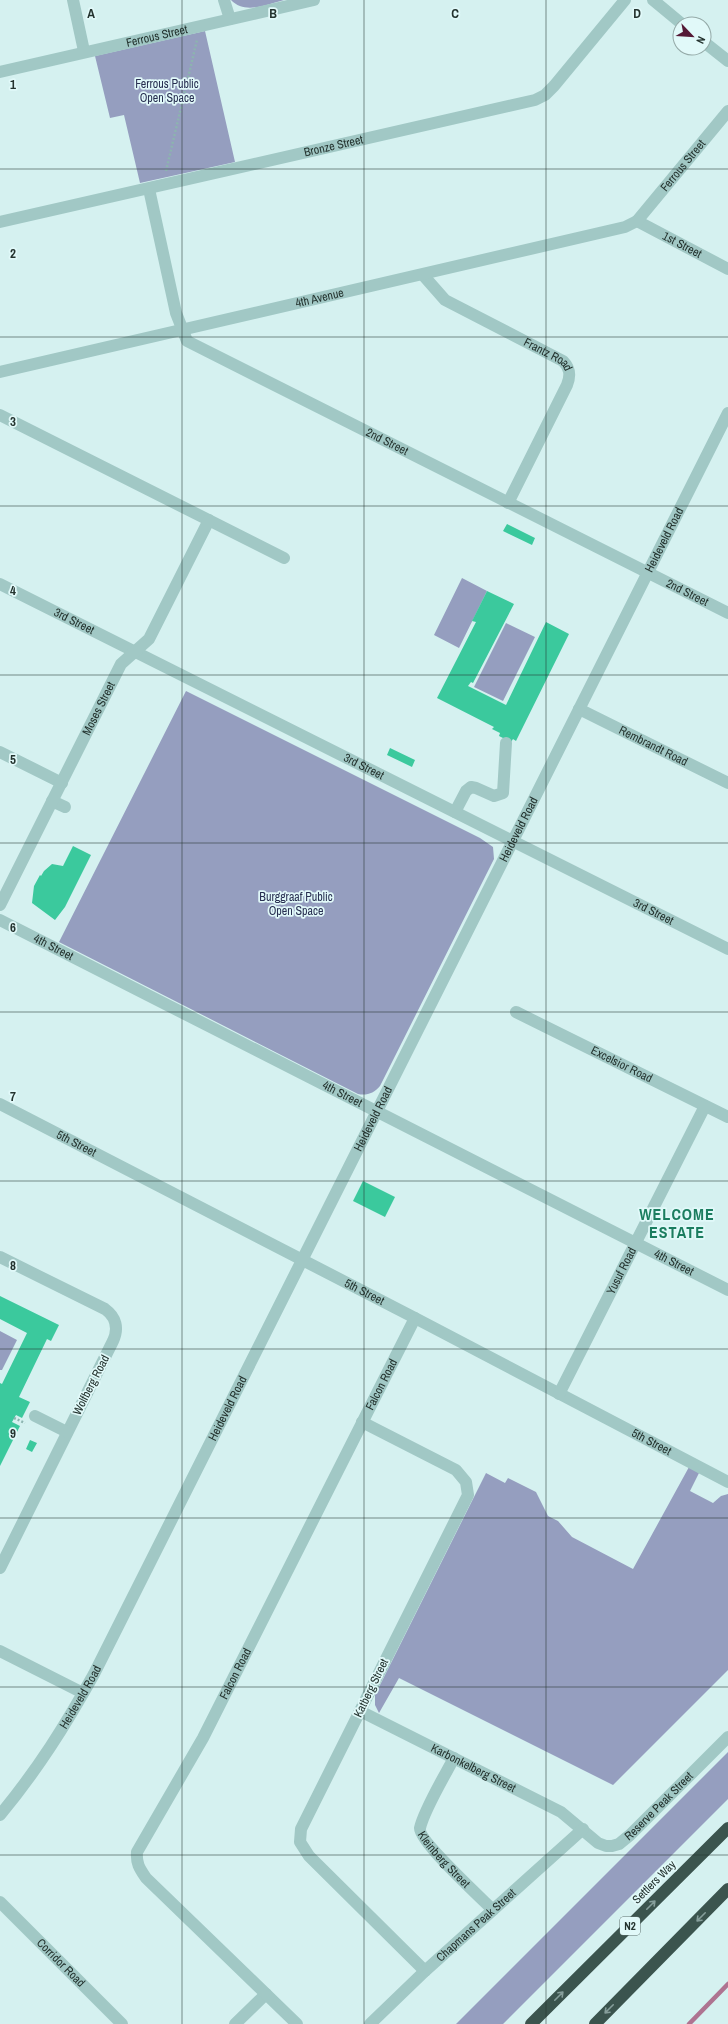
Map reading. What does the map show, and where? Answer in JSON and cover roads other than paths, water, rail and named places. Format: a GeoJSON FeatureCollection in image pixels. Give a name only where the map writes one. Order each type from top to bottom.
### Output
{"type":"FeatureCollection","features":[{"type":"Feature","properties":{"kind":"highway","name":"Settlers Way"},"geometry":{"type":"LineString","coordinates":[[531,2024],[728,1828]]}},
{"type":"Feature","properties":{"kind":"highway"},"geometry":{"type":"LineString","coordinates":[[595,2024],[728,1889]]}},
{"type":"Feature","properties":{"kind":"street"},"geometry":{"type":"LineString","coordinates":[[72,0],[84,51]]}},
{"type":"Feature","properties":{"kind":"street"},"geometry":{"type":"LineString","coordinates":[[224,0],[230,19]]}},
{"type":"Feature","properties":{"kind":"street","name":"Ferrous Street"},"geometry":{"type":"LineString","coordinates":[[0,72],[84,51],[314,0]]}},
{"type":"Feature","properties":{"kind":"street","name":"Bronze Street"},"geometry":{"type":"LineString","coordinates":[[0,222],[163,186],[534,100],[545,95],[554,86],[625,0]]}},
{"type":"Feature","properties":{"kind":"street"},"geometry":{"type":"LineString","coordinates":[[653,0],[672,16]]}},
{"type":"Feature","properties":{"kind":"street"},"geometry":{"type":"LineString","coordinates":[[712,48],[728,61]]}},
{"type":"Feature","properties":{"kind":"street","name":"Ferrous Street"},"geometry":{"type":"LineString","coordinates":[[637,221],[728,111]]}},
{"type":"Feature","properties":{"kind":"street","name":"2nd Street"},"geometry":{"type":"LineString","coordinates":[[149,189],[176,313],[186,341],[728,613]]}},
{"type":"Feature","properties":{"kind":"street","name":"1st Street"},"geometry":{"type":"LineString","coordinates":[[637,221],[728,269]]}},
{"type":"Feature","properties":{"kind":"street","name":"4th Avenue"},"geometry":{"type":"LineString","coordinates":[[0,372],[615,230],[637,221]]}},
{"type":"Feature","properties":{"kind":"street","name":"Frantz Road"},"geometry":{"type":"LineString","coordinates":[[423,275],[445,300],[558,358],[569,370],[568,385],[508,503]]}},
{"type":"Feature","properties":{"kind":"street","name":"Heideveld Road"},"geometry":{"type":"LineString","coordinates":[[0,1814],[30,1779],[69,1720],[728,412]]}},
{"type":"Feature","properties":{"kind":"street"},"geometry":{"type":"LineString","coordinates":[[0,415],[284,558]]}},
{"type":"Feature","properties":{"kind":"street","name":"Moses Street"},"geometry":{"type":"LineString","coordinates":[[0,906],[121,664],[149,639],[209,520]]}},
{"type":"Feature","properties":{"kind":"street","name":"3rd Street"},"geometry":{"type":"LineString","coordinates":[[0,584],[728,949]]}},
{"type":"Feature","properties":{"kind":"street","name":"Rembrandt Road"},"geometry":{"type":"LineString","coordinates":[[579,709],[728,783]]}},
{"type":"Feature","properties":{"kind":"street"},"geometry":{"type":"LineString","coordinates":[[455,812],[466,791],[470,787],[494,796],[503,793],[506,743]]}},
{"type":"Feature","properties":{"kind":"street"},"geometry":{"type":"LineString","coordinates":[[0,752],[62,782]]}},
{"type":"Feature","properties":{"kind":"street"},"geometry":{"type":"LineString","coordinates":[[52,801],[65,807]]}},
{"type":"Feature","properties":{"kind":"street","name":"4th Street"},"geometry":{"type":"LineString","coordinates":[[0,920],[347,1095],[728,1290]]}},
{"type":"Feature","properties":{"kind":"street","name":"Excelsior Road"},"geometry":{"type":"LineString","coordinates":[[516,1012],[728,1117]]}},
{"type":"Feature","properties":{"kind":"street","name":"5th Street"},"geometry":{"type":"LineString","coordinates":[[0,1104],[415,1318],[728,1482]]}},
{"type":"Feature","properties":{"kind":"street","name":"Yusuf Road"},"geometry":{"type":"LineString","coordinates":[[559,1394],[705,1106]]}},
{"type":"Feature","properties":{"kind":"street","name":"Wolfberg Road"},"geometry":{"type":"LineString","coordinates":[[0,1257],[105,1309],[115,1321],[116,1335],[0,1568]]}},
{"type":"Feature","properties":{"kind":"street","name":"Falcon Road"},"geometry":{"type":"LineString","coordinates":[[266,1994],[146,1878],[138,1868],[136,1860],[137,1852],[203,1738],[415,1318]]}},
{"type":"Feature","properties":{"kind":"street"},"geometry":{"type":"LineString","coordinates":[[35,1416],[67,1432]]}},
{"type":"Feature","properties":{"kind":"street","name":"Katberg Street"},"geometry":{"type":"LineString","coordinates":[[362,1422],[456,1470],[466,1482],[468,1495],[301,1829],[300,1842],[309,1856],[425,1971]]}},
{"type":"Feature","properties":{"kind":"street"},"geometry":{"type":"LineString","coordinates":[[0,1651],[83,1692]]}},
{"type":"Feature","properties":{"kind":"street","name":"Karbonkelberg Street"},"geometry":{"type":"LineString","coordinates":[[360,1711],[561,1812],[584,1829]]}},
{"type":"Feature","properties":{"kind":"street","name":"Reserve Peak Street"},"geometry":{"type":"LineString","coordinates":[[584,1829],[602,1845],[612,1846],[619,1844],[630,1835],[728,1737]]}},
{"type":"Feature","properties":{"kind":"street","name":"Kleinberg Street"},"geometry":{"type":"LineString","coordinates":[[454,1758],[430,1804],[420,1828],[421,1834],[430,1847],[493,1910]]}},
{"type":"Feature","properties":{"kind":"street","name":"Chapmans Peak Street"},"geometry":{"type":"LineString","coordinates":[[370,2024],[425,1971],[584,1829]]}},
{"type":"Feature","properties":{"kind":"street","name":"Corridor Road"},"geometry":{"type":"LineString","coordinates":[[0,1902],[122,2024]]}},
{"type":"Feature","properties":{"kind":"street"},"geometry":{"type":"LineString","coordinates":[[235,2024],[266,1994],[297,2024]]}},
{"type":"Feature","properties":{"kind":"waterway"},"geometry":{"type":"LineString","coordinates":[[689,2024],[728,1984]]}},
{"type":"Feature","properties":{"kind":"district","name":"WELCOME ESTATE"},"geometry":{"type":"Point","coordinates":[677,1223]}},
{"type":"Feature","properties":{"kind":"park label","name":"Ferrous Public Open Space"},"geometry":{"type":"Point","coordinates":[167,91]}},
{"type":"Feature","properties":{"kind":"park label","name":"Burggraaf Public Open Space"},"geometry":{"type":"Point","coordinates":[296,904]}}]}
